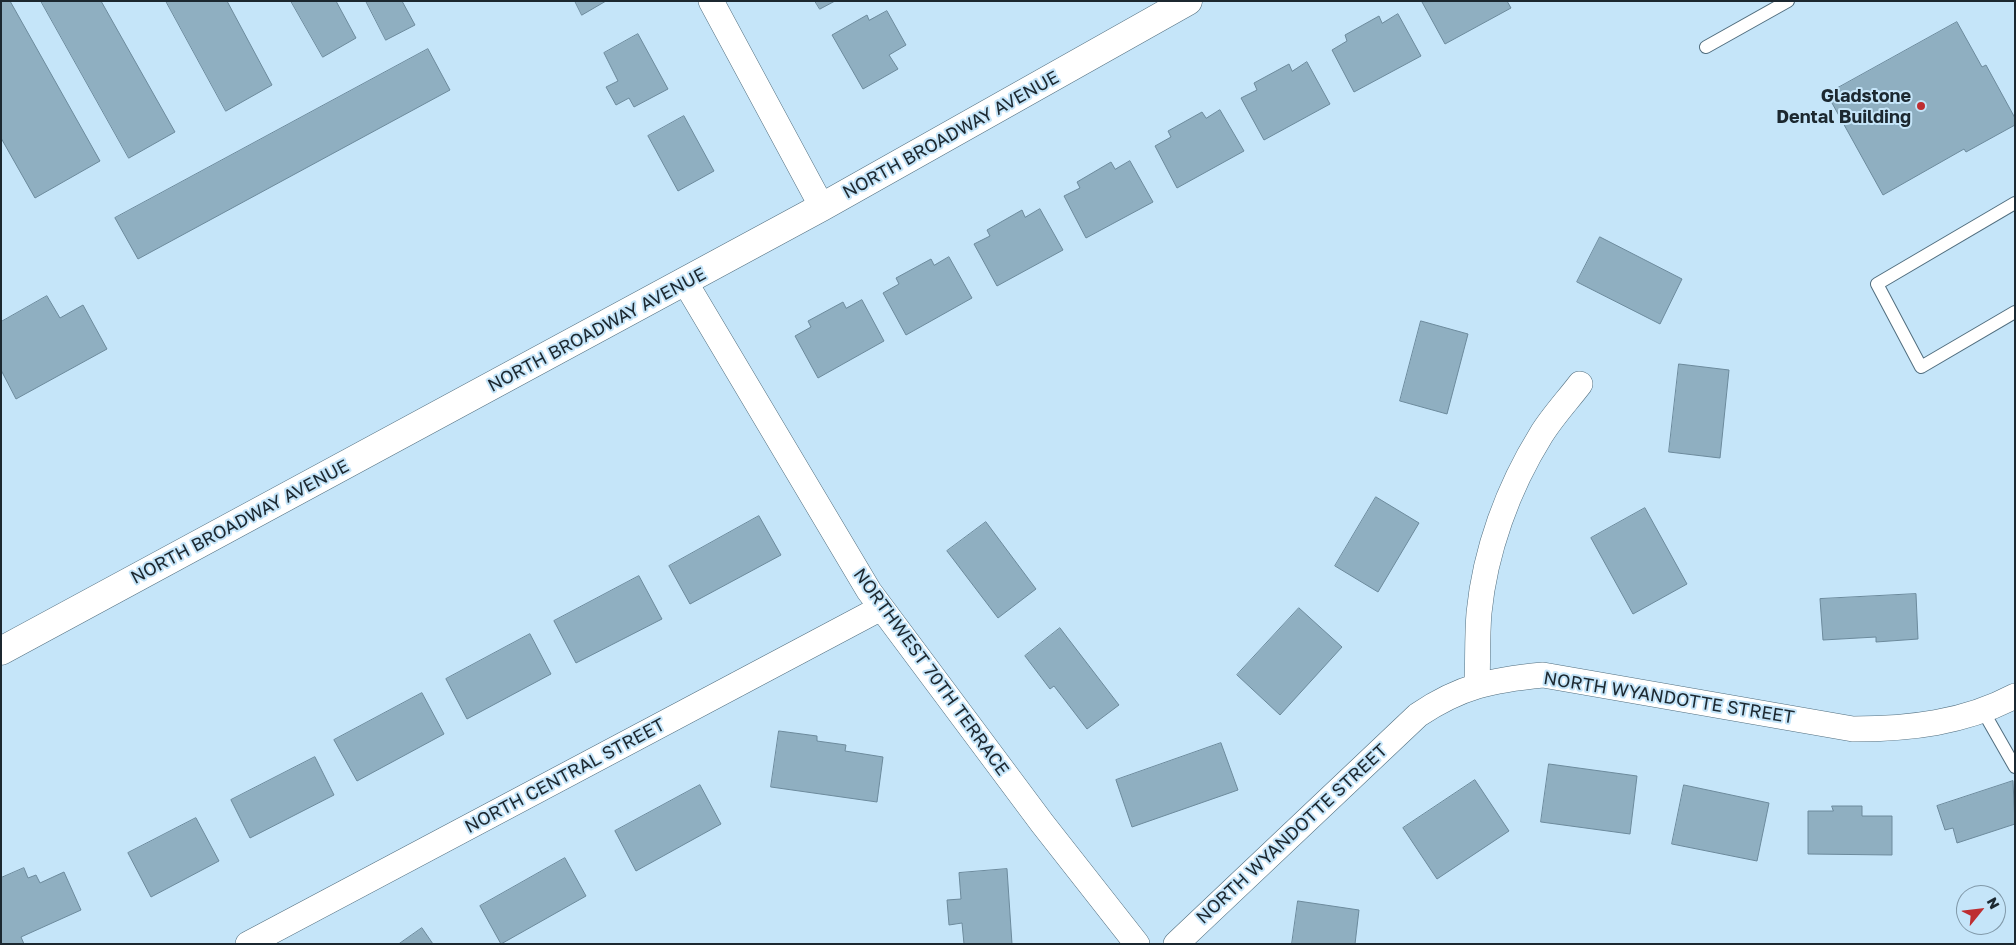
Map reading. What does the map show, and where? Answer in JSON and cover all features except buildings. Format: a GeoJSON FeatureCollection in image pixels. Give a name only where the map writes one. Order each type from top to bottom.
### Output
{"type":"FeatureCollection","features":[{"type":"Feature","properties":{"kind":"main road","name":"NORTH BROADWAY AVENUE"},"geometry":{"type":"LineString","coordinates":[[1,651],[822,207],[1188,1]]}},
{"type":"Feature","properties":{"kind":"street"},"geometry":{"type":"LineString","coordinates":[[711,1],[822,207]]}},
{"type":"Feature","properties":{"kind":"street","name":"NORTHWEST 70TH TERRACE"},"geometry":{"type":"LineString","coordinates":[[685,282],[881,608],[1042,824],[1137,944]]}},
{"type":"Feature","properties":{"kind":"street"},"geometry":{"type":"LineString","coordinates":[[1477,685],[1479,613],[1486,571],[1496,530],[1520,471],[1542,434],[1580,384]]}},
{"type":"Feature","properties":{"kind":"street","name":"NORTH CENTRAL STREET"},"geometry":{"type":"LineString","coordinates":[[248,944],[881,608]]}},
{"type":"Feature","properties":{"kind":"street","name":"NORTH WYANDOTTE STREET"},"geometry":{"type":"LineString","coordinates":[[1176,944],[1418,715],[1456,693],[1477,685],[1498,679],[1543,675],[1853,729],[1906,728],[1940,723],[1983,711],[2015,696]]}},
{"type":"Feature","properties":{"kind":"lane"},"geometry":{"type":"LineString","coordinates":[[1706,47],[1788,1]]}},
{"type":"Feature","properties":{"kind":"lane"},"geometry":{"type":"LineString","coordinates":[[2015,203],[1876,284],[1921,368],[2015,312]]}},
{"type":"Feature","properties":{"kind":"lane"},"geometry":{"type":"LineString","coordinates":[[1983,711],[2015,767]]}},
{"type":"Feature","properties":{"kind":"place","name":"Gladstone Dental Building"},"geometry":{"type":"Point","coordinates":[1921,106]}}]}
